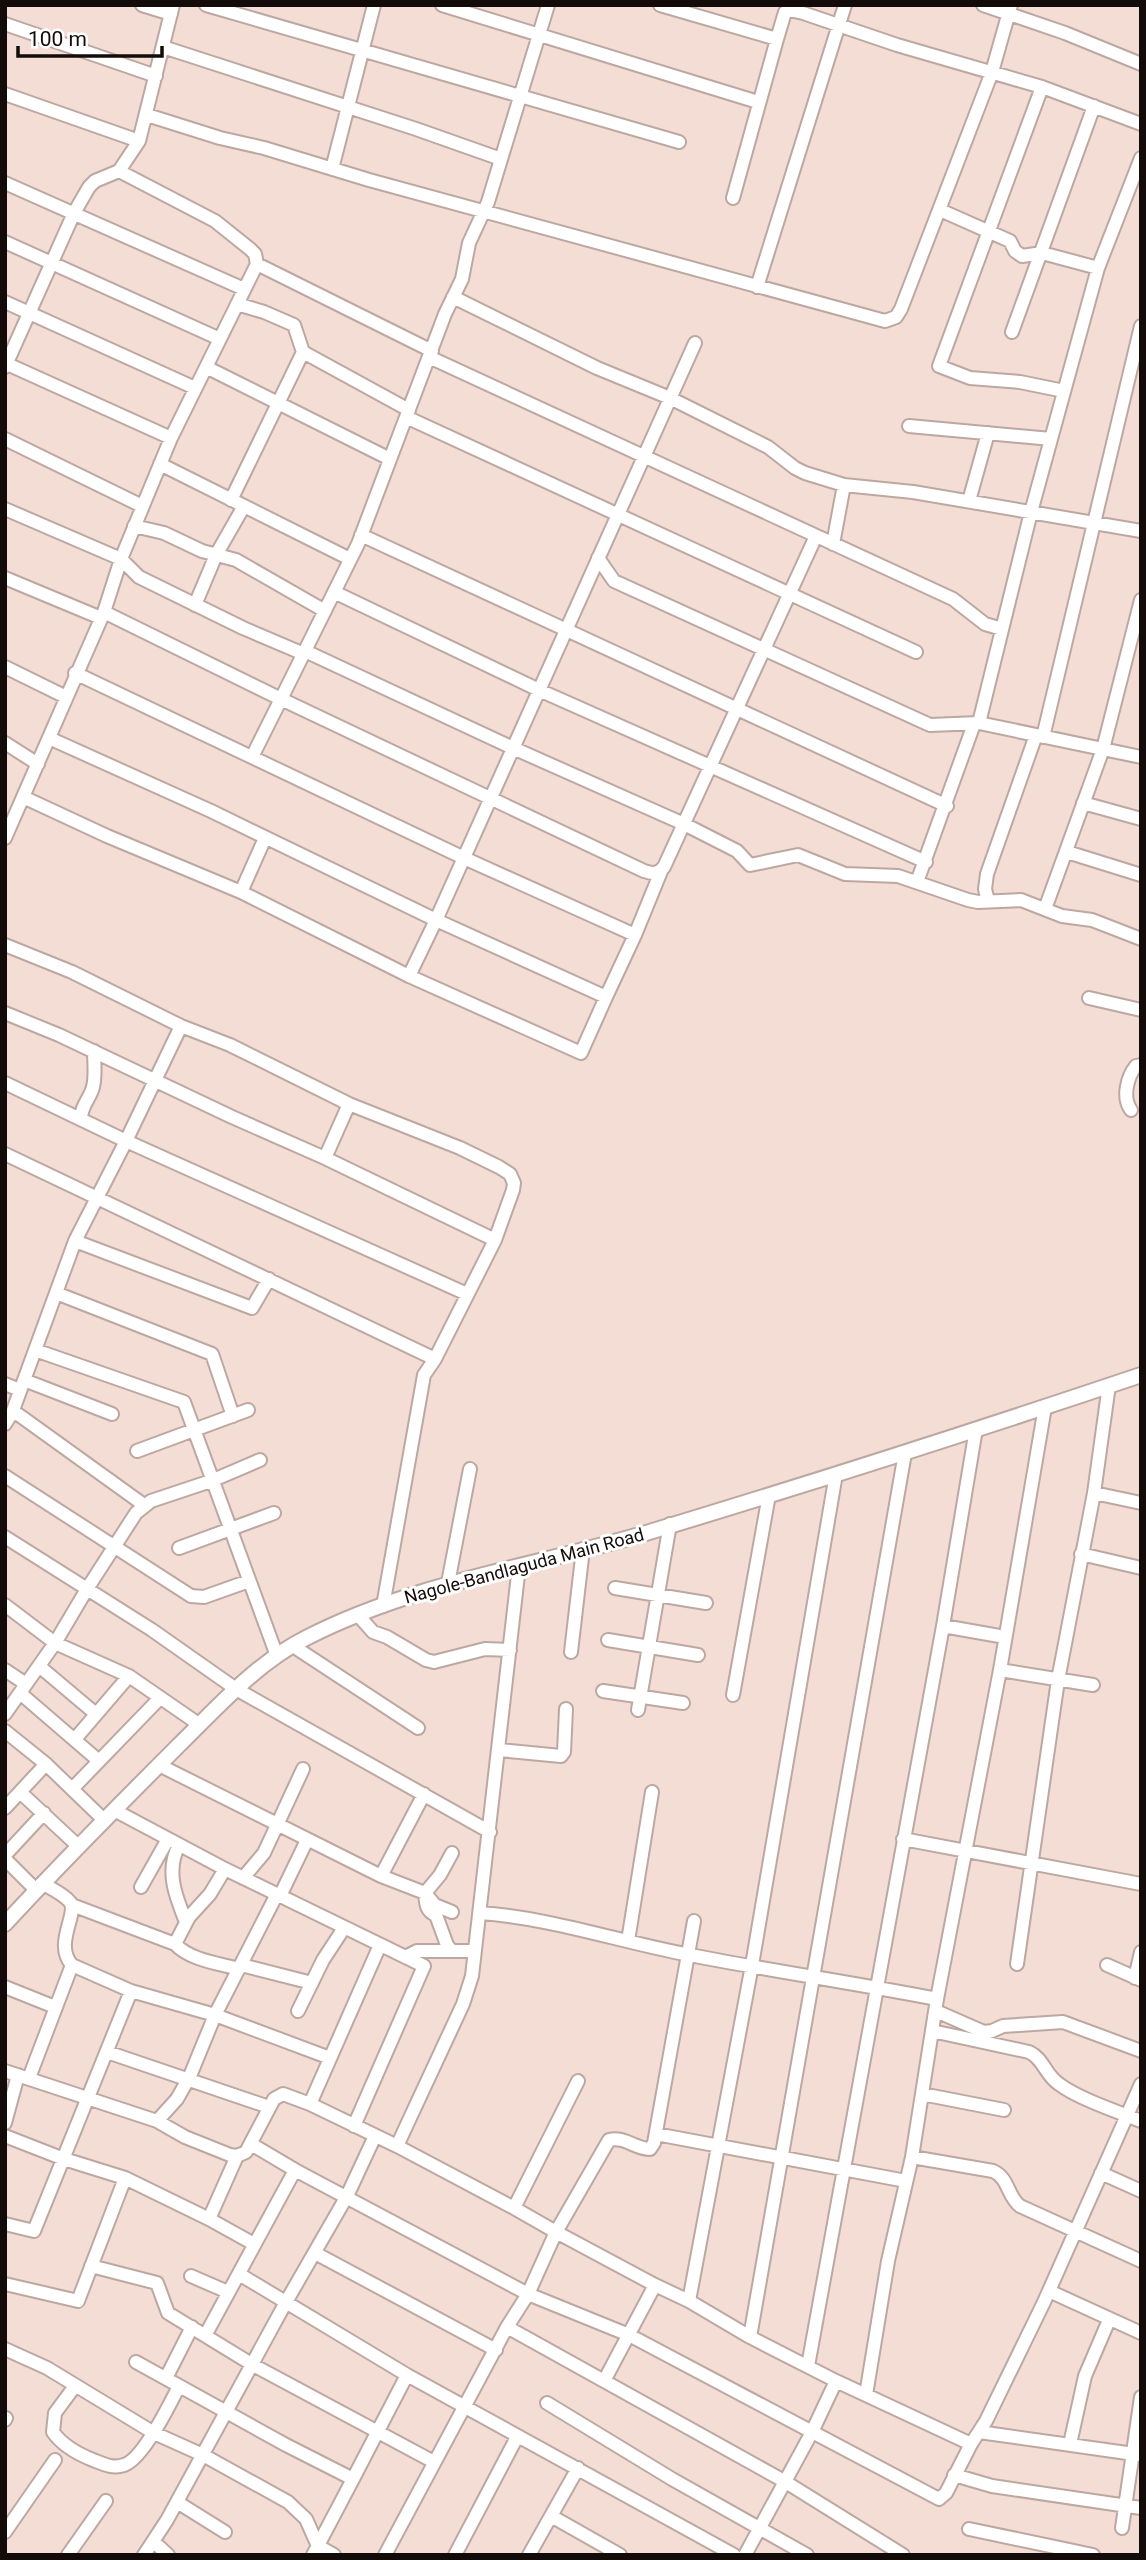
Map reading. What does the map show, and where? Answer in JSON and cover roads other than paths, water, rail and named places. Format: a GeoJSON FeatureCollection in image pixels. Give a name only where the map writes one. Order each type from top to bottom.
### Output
{"type":"FeatureCollection","features":[{"type":"Feature","properties":{"kind":"street"},"geometry":{"type":"LineString","coordinates":[[142,5],[172,10],[139,141],[119,171],[95,181],[74,213],[6,364],[171,438]]}},
{"type":"Feature","properties":{"kind":"street"},"geometry":{"type":"LineString","coordinates":[[206,5],[679,142]]}},
{"type":"Feature","properties":{"kind":"street"},"geometry":{"type":"LineString","coordinates":[[332,169],[374,5]]}},
{"type":"Feature","properties":{"kind":"street"},"geometry":{"type":"LineString","coordinates":[[442,5],[758,102]]}},
{"type":"Feature","properties":{"kind":"street"},"geometry":{"type":"LineString","coordinates":[[252,757],[361,535],[444,314],[462,279],[469,243],[488,202],[548,5]]}},
{"type":"Feature","properties":{"kind":"street"},"geometry":{"type":"LineString","coordinates":[[660,5],[777,39]]}},
{"type":"Feature","properties":{"kind":"street"},"geometry":{"type":"LineString","coordinates":[[757,287],[845,5]]}},
{"type":"Feature","properties":{"kind":"street"},"geometry":{"type":"LineString","coordinates":[[983,5],[1010,10],[1141,64]]}},
{"type":"Feature","properties":{"kind":"street"},"geometry":{"type":"LineString","coordinates":[[733,198],[758,102],[785,12],[789,10],[1042,87],[1141,124]]}},
{"type":"Feature","properties":{"kind":"street"},"geometry":{"type":"LineString","coordinates":[[147,115],[220,138],[885,321],[892,319],[901,309],[992,72],[1010,10]]}},
{"type":"Feature","properties":{"kind":"street"},"geometry":{"type":"LineString","coordinates":[[5,24],[156,76]]}},
{"type":"Feature","properties":{"kind":"street"},"geometry":{"type":"LineString","coordinates":[[163,47],[501,159]]}},
{"type":"Feature","properties":{"kind":"street"},"geometry":{"type":"LineString","coordinates":[[1042,87],[939,366],[970,378],[1020,382],[1064,391]]}},
{"type":"Feature","properties":{"kind":"street"},"geometry":{"type":"LineString","coordinates":[[5,94],[139,141]]}},
{"type":"Feature","properties":{"kind":"street"},"geometry":{"type":"LineString","coordinates":[[1012,332],[1094,106]]}},
{"type":"Feature","properties":{"kind":"street"},"geometry":{"type":"LineString","coordinates":[[917,882],[976,724],[1098,268],[1141,158]]}},
{"type":"Feature","properties":{"kind":"street"},"geometry":{"type":"LineString","coordinates":[[5,838],[10,812],[23,797],[38,764],[102,615],[121,559],[171,438],[257,264],[255,254],[215,221],[119,171]]}},
{"type":"Feature","properties":{"kind":"street"},"geometry":{"type":"LineString","coordinates":[[5,183],[244,289]]}},
{"type":"Feature","properties":{"kind":"street"},"geometry":{"type":"LineString","coordinates":[[940,209],[1010,241],[1015,251],[1022,256],[1042,253],[1098,268]]}},
{"type":"Feature","properties":{"kind":"street"},"geometry":{"type":"LineString","coordinates":[[5,242],[220,339]]}},
{"type":"Feature","properties":{"kind":"street"},"geometry":{"type":"LineString","coordinates":[[257,264],[431,354],[643,458],[953,599],[985,624],[1002,629]]}},
{"type":"Feature","properties":{"kind":"street"},"geometry":{"type":"LineString","coordinates":[[453,297],[597,368],[670,398],[768,447],[795,468],[845,485],[968,501],[1141,531]]}},
{"type":"Feature","properties":{"kind":"street"},"geometry":{"type":"LineString","coordinates":[[5,302],[195,388]]}},
{"type":"Feature","properties":{"kind":"street"},"geometry":{"type":"LineString","coordinates":[[237,304],[294,325],[303,352],[408,414],[617,515],[916,652]]}},
{"type":"Feature","properties":{"kind":"street"},"geometry":{"type":"LineString","coordinates":[[988,901],[985,889],[987,874],[1039,736],[1095,522],[1141,326]]}},
{"type":"Feature","properties":{"kind":"street"},"geometry":{"type":"LineString","coordinates":[[409,976],[695,343]]}},
{"type":"Feature","properties":{"kind":"street"},"geometry":{"type":"LineString","coordinates":[[231,500],[303,352]]}},
{"type":"Feature","properties":{"kind":"street"},"geometry":{"type":"LineString","coordinates":[[206,367],[390,459]]}},
{"type":"Feature","properties":{"kind":"street"},"geometry":{"type":"LineString","coordinates":[[909,426],[1051,439]]}},
{"type":"Feature","properties":{"kind":"street"},"geometry":{"type":"LineString","coordinates":[[968,501],[988,433]]}},
{"type":"Feature","properties":{"kind":"street"},"geometry":{"type":"LineString","coordinates":[[5,439],[142,506]]}},
{"type":"Feature","properties":{"kind":"street"},"geometry":{"type":"LineString","coordinates":[[160,464],[350,559]]}},
{"type":"Feature","properties":{"kind":"street"},"geometry":{"type":"LineString","coordinates":[[833,544],[845,485]]}},
{"type":"Feature","properties":{"kind":"street"},"geometry":{"type":"LineString","coordinates":[[195,604],[216,555],[244,506]]}},
{"type":"Feature","properties":{"kind":"street"},"geometry":{"type":"LineString","coordinates":[[5,509],[121,559],[139,577],[195,604],[684,824],[737,850],[750,866],[798,855],[845,874],[898,876],[968,900],[1020,900],[1062,916],[1092,920],[1141,939]]}},
{"type":"Feature","properties":{"kind":"street"},"geometry":{"type":"LineString","coordinates":[[134,526],[164,533],[216,555],[236,560],[325,611]]}},
{"type":"Feature","properties":{"kind":"street"},"geometry":{"type":"LineString","coordinates":[[361,535],[947,806]]}},
{"type":"Feature","properties":{"kind":"street"},"geometry":{"type":"LineString","coordinates":[[23,797],[107,836],[241,892],[409,976],[582,1053],[662,869],[816,536]]}},
{"type":"Feature","properties":{"kind":"street"},"geometry":{"type":"LineString","coordinates":[[598,558],[614,581],[930,725],[976,724],[1141,757]]}},
{"type":"Feature","properties":{"kind":"street"},"geometry":{"type":"LineString","coordinates":[[5,578],[102,615],[644,872],[652,874],[662,869]]}},
{"type":"Feature","properties":{"kind":"street"},"geometry":{"type":"LineString","coordinates":[[334,592],[710,768],[926,862]]}},
{"type":"Feature","properties":{"kind":"street"},"geometry":{"type":"LineString","coordinates":[[1045,909],[1103,749],[1141,600]]}},
{"type":"Feature","properties":{"kind":"street"},"geometry":{"type":"LineString","coordinates":[[5,667],[66,697]]}},
{"type":"Feature","properties":{"kind":"street"},"geometry":{"type":"LineString","coordinates":[[75,673],[464,858],[635,935]]}},
{"type":"Feature","properties":{"kind":"street"},"geometry":{"type":"LineString","coordinates":[[49,738],[211,811],[436,920],[606,997]]}},
{"type":"Feature","properties":{"kind":"street"},"geometry":{"type":"LineString","coordinates":[[5,743],[38,764]]}},
{"type":"Feature","properties":{"kind":"street"},"geometry":{"type":"LineString","coordinates":[[1083,803],[1141,819]]}},
{"type":"Feature","properties":{"kind":"street"},"geometry":{"type":"LineString","coordinates":[[241,892],[265,838]]}},
{"type":"Feature","properties":{"kind":"street"},"geometry":{"type":"LineString","coordinates":[[1067,852],[1141,875]]}},
{"type":"Feature","properties":{"kind":"street"},"geometry":{"type":"LineString","coordinates":[[5,945],[72,972],[349,1104],[460,1148],[510,1174],[514,1182],[513,1190],[495,1240],[435,1359],[424,1375],[383,1606]]}},
{"type":"Feature","properties":{"kind":"street"},"geometry":{"type":"LineString","coordinates":[[1089,998],[1141,1010]]}},
{"type":"Feature","properties":{"kind":"street"},"geometry":{"type":"LineString","coordinates":[[5,1013],[94,1051],[325,1158],[495,1240]]}},
{"type":"Feature","properties":{"kind":"street"},"geometry":{"type":"LineString","coordinates":[[8,1418],[75,1241],[181,1026]]}},
{"type":"Feature","properties":{"kind":"street"},"geometry":{"type":"LineString","coordinates":[[81,1119],[81,1110],[93,1090],[96,1074],[94,1051]]}},
{"type":"Feature","properties":{"kind":"street"},"geometry":{"type":"LineString","coordinates":[[1131,1110],[1125,1098],[1131,1073],[1136,1066],[1141,1065]]}},
{"type":"Feature","properties":{"kind":"street"},"geometry":{"type":"LineString","coordinates":[[5,1083],[126,1141],[467,1294]]}},
{"type":"Feature","properties":{"kind":"street"},"geometry":{"type":"LineString","coordinates":[[325,1158],[349,1104]]}},
{"type":"Feature","properties":{"kind":"street"},"geometry":{"type":"LineString","coordinates":[[5,1154],[435,1359]]}},
{"type":"Feature","properties":{"kind":"street"},"geometry":{"type":"LineString","coordinates":[[75,1241],[252,1308],[269,1279]]}},
{"type":"Feature","properties":{"kind":"street"},"geometry":{"type":"LineString","coordinates":[[56,1293],[212,1354],[233,1416]]}},
{"type":"Feature","properties":{"kind":"street"},"geometry":{"type":"LineString","coordinates":[[35,1350],[184,1402],[277,1656]]}},
{"type":"Feature","properties":{"kind":"street","name":"Nagole-Bandlaguda Main Road"},"geometry":{"type":"LineString","coordinates":[[5,1924],[77,1845],[236,1689],[293,1646],[358,1615],[416,1592],[646,1533],[905,1453],[1141,1375]]}},
{"type":"Feature","properties":{"kind":"street"},"geometry":{"type":"LineString","coordinates":[[5,1384],[22,1385],[113,1414]]}},
{"type":"Feature","properties":{"kind":"street"},"geometry":{"type":"LineString","coordinates":[[1017,1964],[1058,1680],[1094,1493],[1109,1385]]}},
{"type":"Feature","properties":{"kind":"street"},"geometry":{"type":"LineString","coordinates":[[866,2395],[888,2261],[912,2157],[932,2031],[1000,1670],[1045,1407]]}},
{"type":"Feature","properties":{"kind":"street"},"geometry":{"type":"LineString","coordinates":[[137,1451],[248,1410]]}},
{"type":"Feature","properties":{"kind":"street"},"geometry":{"type":"LineString","coordinates":[[8,1418],[19,1415],[144,1505]]}},
{"type":"Feature","properties":{"kind":"street"},"geometry":{"type":"LineString","coordinates":[[808,2366],[845,2169],[875,1987],[943,1626],[976,1429]]}},
{"type":"Feature","properties":{"kind":"street"},"geometry":{"type":"LineString","coordinates":[[750,2337],[905,1453]]}},
{"type":"Feature","properties":{"kind":"street"},"geometry":{"type":"LineString","coordinates":[[5,1714],[55,1643],[114,1547],[144,1505],[260,1460]]}},
{"type":"Feature","properties":{"kind":"street"},"geometry":{"type":"LineString","coordinates":[[448,1583],[470,1469]]}},
{"type":"Feature","properties":{"kind":"street"},"geometry":{"type":"LineString","coordinates":[[689,2301],[752,1965],[836,1474]]}},
{"type":"Feature","properties":{"kind":"street"},"geometry":{"type":"LineString","coordinates":[[5,1476],[197,1598],[248,1581]]}},
{"type":"Feature","properties":{"kind":"street"},"geometry":{"type":"LineString","coordinates":[[1094,1493],[1141,1503]]}},
{"type":"Feature","properties":{"kind":"street"},"geometry":{"type":"LineString","coordinates":[[733,1695],[769,1495]]}},
{"type":"Feature","properties":{"kind":"street"},"geometry":{"type":"LineString","coordinates":[[179,1548],[274,1513]]}},
{"type":"Feature","properties":{"kind":"street"},"geometry":{"type":"LineString","coordinates":[[638,1710],[670,1524]]}},
{"type":"Feature","properties":{"kind":"street"},"geometry":{"type":"LineString","coordinates":[[5,1537],[152,1630],[236,1689],[490,1832]]}},
{"type":"Feature","properties":{"kind":"street"},"geometry":{"type":"LineString","coordinates":[[571,1652],[583,1549]]}},
{"type":"Feature","properties":{"kind":"street"},"geometry":{"type":"LineString","coordinates":[[1081,1554],[1141,1568]]}},
{"type":"Feature","properties":{"kind":"street"},"geometry":{"type":"LineString","coordinates":[[397,2146],[463,2004],[472,1976],[519,1566]]}},
{"type":"Feature","properties":{"kind":"street"},"geometry":{"type":"LineString","coordinates":[[615,1588],[706,1603]]}},
{"type":"Feature","properties":{"kind":"street"},"geometry":{"type":"LineString","coordinates":[[5,1605],[55,1643],[129,1676],[200,1725]]}},
{"type":"Feature","properties":{"kind":"street"},"geometry":{"type":"LineString","coordinates":[[358,1615],[373,1632],[387,1637],[426,1660],[435,1662],[485,1649],[510,1650]]}},
{"type":"Feature","properties":{"kind":"street"},"geometry":{"type":"LineString","coordinates":[[943,1626],[1005,1637]]}},
{"type":"Feature","properties":{"kind":"street"},"geometry":{"type":"LineString","coordinates":[[608,1640],[698,1655]]}},
{"type":"Feature","properties":{"kind":"street"},"geometry":{"type":"LineString","coordinates":[[293,1646],[418,1728]]}},
{"type":"Feature","properties":{"kind":"street"},"geometry":{"type":"LineString","coordinates":[[39,1666],[96,1714]]}},
{"type":"Feature","properties":{"kind":"street"},"geometry":{"type":"LineString","coordinates":[[5,1670],[99,1761]]}},
{"type":"Feature","properties":{"kind":"street"},"geometry":{"type":"LineString","coordinates":[[1000,1670],[1093,1685]]}},
{"type":"Feature","properties":{"kind":"street"},"geometry":{"type":"LineString","coordinates":[[75,1739],[129,1676]]}},
{"type":"Feature","properties":{"kind":"street"},"geometry":{"type":"LineString","coordinates":[[603,1691],[683,1703]]}},
{"type":"Feature","properties":{"kind":"street"},"geometry":{"type":"LineString","coordinates":[[72,1789],[160,1698]]}},
{"type":"Feature","properties":{"kind":"street"},"geometry":{"type":"LineString","coordinates":[[499,1750],[561,1756],[564,1752],[566,1709]]}},
{"type":"Feature","properties":{"kind":"street"},"geometry":{"type":"LineString","coordinates":[[5,1731],[46,1763],[72,1789],[109,1815],[174,1842],[422,1965],[423,1970],[354,2126]]}},
{"type":"Feature","properties":{"kind":"street"},"geometry":{"type":"LineString","coordinates":[[5,1808],[46,1763]]}},
{"type":"Feature","properties":{"kind":"street"},"geometry":{"type":"LineString","coordinates":[[159,1765],[381,1876],[425,1893],[435,1905],[452,1912]]}},
{"type":"Feature","properties":{"kind":"street"},"geometry":{"type":"LineString","coordinates":[[243,1878],[264,1853],[275,1824],[303,1769]]}},
{"type":"Feature","properties":{"kind":"street"},"geometry":{"type":"LineString","coordinates":[[20,1792],[77,1845]]}},
{"type":"Feature","properties":{"kind":"street"},"geometry":{"type":"LineString","coordinates":[[628,1941],[652,1792]]}},
{"type":"Feature","properties":{"kind":"street"},"geometry":{"type":"LineString","coordinates":[[381,1876],[424,1794]]}},
{"type":"Feature","properties":{"kind":"street"},"geometry":{"type":"LineString","coordinates":[[44,1813],[5,1857],[39,1887],[68,1900],[72,1905],[174,1944],[181,1951],[200,1959],[312,1983]]}},
{"type":"Feature","properties":{"kind":"street"},"geometry":{"type":"LineString","coordinates":[[903,1839],[1141,1884]]}},
{"type":"Feature","properties":{"kind":"street"},"geometry":{"type":"LineString","coordinates":[[158,2121],[188,2081],[215,2015],[307,1840]]}},
{"type":"Feature","properties":{"kind":"street"},"geometry":{"type":"LineString","coordinates":[[141,1887],[174,1842]]}},
{"type":"Feature","properties":{"kind":"street"},"geometry":{"type":"LineString","coordinates":[[174,1842],[174,1889],[186,1922]]}},
{"type":"Feature","properties":{"kind":"street"},"geometry":{"type":"LineString","coordinates":[[452,1853],[440,1875],[425,1893],[426,1906],[436,1915],[447,1945],[452,1951]]}},
{"type":"Feature","properties":{"kind":"street"},"geometry":{"type":"LineString","coordinates":[[174,1944],[186,1922],[210,1894],[225,1869]]}},
{"type":"Feature","properties":{"kind":"street"},"geometry":{"type":"LineString","coordinates":[[72,1905],[65,1938],[67,1958],[72,1965],[131,1991],[215,2015],[330,2058]]}},
{"type":"Feature","properties":{"kind":"street"},"geometry":{"type":"LineString","coordinates":[[480,1913],[526,1919],[689,1955],[875,1987],[937,2005],[1000,2040],[1008,2048]]}},
{"type":"Feature","properties":{"kind":"street"},"geometry":{"type":"LineString","coordinates":[[385,2555],[507,2327],[528,2294],[556,2232],[609,2140],[623,2139],[645,2149],[650,2149],[654,2143],[694,1921]]}},
{"type":"Feature","properties":{"kind":"street"},"geometry":{"type":"LineString","coordinates":[[298,2011],[323,1960],[344,1928]]}},
{"type":"Feature","properties":{"kind":"street"},"geometry":{"type":"LineString","coordinates":[[310,2104],[380,1945]]}},
{"type":"Feature","properties":{"kind":"street"},"geometry":{"type":"LineString","coordinates":[[405,1957],[416,1951],[475,1951]]}},
{"type":"Feature","properties":{"kind":"street"},"geometry":{"type":"LineString","coordinates":[[1107,1965],[1138,1979],[1141,1952]]}},
{"type":"Feature","properties":{"kind":"street"},"geometry":{"type":"LineString","coordinates":[[5,2123],[17,2075],[55,2007],[72,1965]]}},
{"type":"Feature","properties":{"kind":"street"},"geometry":{"type":"LineString","coordinates":[[5,1987],[55,2007]]}},
{"type":"Feature","properties":{"kind":"street"},"geometry":{"type":"LineString","coordinates":[[5,2224],[34,2231],[131,1991]]}},
{"type":"Feature","properties":{"kind":"street"},"geometry":{"type":"LineString","coordinates":[[982,2032],[1012,2025],[1063,2022],[1141,2051]]}},
{"type":"Feature","properties":{"kind":"street"},"geometry":{"type":"LineString","coordinates":[[932,2031],[1038,2056],[1047,2073],[1060,2085],[1141,2122]]}},
{"type":"Feature","properties":{"kind":"street"},"geometry":{"type":"LineString","coordinates":[[107,2052],[269,2107]]}},
{"type":"Feature","properties":{"kind":"street"},"geometry":{"type":"LineString","coordinates":[[17,2075],[158,2121],[185,2137],[237,2156],[246,2152],[274,2099],[283,2094],[310,2104],[397,2146],[689,2301],[750,2337],[836,2381],[971,2444]]}},
{"type":"Feature","properties":{"kind":"street"},"geometry":{"type":"LineString","coordinates":[[514,2208],[578,2081]]}},
{"type":"Feature","properties":{"kind":"street"},"geometry":{"type":"LineString","coordinates":[[251,2144],[528,2294],[629,2335],[934,2498],[943,2497],[979,2432],[1049,2291],[1141,2084]]}},
{"type":"Feature","properties":{"kind":"street"},"geometry":{"type":"LineString","coordinates":[[922,2094],[1004,2110]]}},
{"type":"Feature","properties":{"kind":"street"},"geometry":{"type":"LineString","coordinates":[[656,2134],[906,2181]]}},
{"type":"Feature","properties":{"kind":"street"},"geometry":{"type":"LineString","coordinates":[[5,2136],[64,2159],[125,2178],[254,2244]]}},
{"type":"Feature","properties":{"kind":"street"},"geometry":{"type":"LineString","coordinates":[[144,2555],[177,2502],[347,2196],[375,2136]]}},
{"type":"Feature","properties":{"kind":"street"},"geometry":{"type":"LineString","coordinates":[[209,2219],[237,2156]]}},
{"type":"Feature","properties":{"kind":"street"},"geometry":{"type":"LineString","coordinates":[[912,2157],[993,2171],[1003,2176],[1015,2203],[1141,2261]]}},
{"type":"Feature","properties":{"kind":"street"},"geometry":{"type":"LineString","coordinates":[[206,2334],[295,2169]]}},
{"type":"Feature","properties":{"kind":"street"},"geometry":{"type":"LineString","coordinates":[[1101,2173],[1141,2191]]}},
{"type":"Feature","properties":{"kind":"street"},"geometry":{"type":"LineString","coordinates":[[5,2284],[78,2301],[125,2178]]}},
{"type":"Feature","properties":{"kind":"street"},"geometry":{"type":"LineString","coordinates":[[315,2253],[496,2350]]}},
{"type":"Feature","properties":{"kind":"street"},"geometry":{"type":"LineString","coordinates":[[91,2266],[157,2283],[168,2313],[253,2365],[434,2462]]}},
{"type":"Feature","properties":{"kind":"street"},"geometry":{"type":"LineString","coordinates":[[239,2274],[407,2375],[734,2555]]}},
{"type":"Feature","properties":{"kind":"street"},"geometry":{"type":"LineString","coordinates":[[191,2276],[228,2291]]}},
{"type":"Feature","properties":{"kind":"street"},"geometry":{"type":"LineString","coordinates":[[604,2381],[655,2285]]}},
{"type":"Feature","properties":{"kind":"street"},"geometry":{"type":"LineString","coordinates":[[1049,2291],[1141,2333]]}},
{"type":"Feature","properties":{"kind":"street"},"geometry":{"type":"LineString","coordinates":[[1070,2444],[1085,2376],[1110,2320]]}},
{"type":"Feature","properties":{"kind":"street"},"geometry":{"type":"LineString","coordinates":[[166,2378],[192,2327]]}},
{"type":"Feature","properties":{"kind":"street"},"geometry":{"type":"LineString","coordinates":[[507,2327],[784,2481],[903,2555]]}},
{"type":"Feature","properties":{"kind":"street"},"geometry":{"type":"LineString","coordinates":[[5,2349],[47,2368],[154,2433],[203,2455],[288,2502],[306,2519],[315,2550]]}},
{"type":"Feature","properties":{"kind":"street"},"geometry":{"type":"LineString","coordinates":[[136,2362],[353,2479]]}},
{"type":"Feature","properties":{"kind":"street"},"geometry":{"type":"LineString","coordinates":[[315,2550],[407,2375]]}},
{"type":"Feature","properties":{"kind":"street"},"geometry":{"type":"LineString","coordinates":[[745,2555],[812,2432],[836,2381]]}},
{"type":"Feature","properties":{"kind":"street"},"geometry":{"type":"LineString","coordinates":[[75,2386],[55,2413],[53,2432],[59,2441],[86,2457],[111,2467],[129,2463],[154,2433],[179,2386]]}},
{"type":"Feature","properties":{"kind":"street"},"geometry":{"type":"LineString","coordinates":[[1122,2528],[1136,2454],[1141,2398]]}},
{"type":"Feature","properties":{"kind":"street"},"geometry":{"type":"LineString","coordinates":[[547,2403],[807,2555]]}},
{"type":"Feature","properties":{"kind":"street"},"geometry":{"type":"LineString","coordinates":[[979,2432],[1136,2454]]}},
{"type":"Feature","properties":{"kind":"street"},"geometry":{"type":"LineString","coordinates":[[455,2555],[517,2437]]}},
{"type":"Feature","properties":{"kind":"street"},"geometry":{"type":"LineString","coordinates":[[5,2532],[55,2460]]}},
{"type":"Feature","properties":{"kind":"street"},"geometry":{"type":"LineString","coordinates":[[529,2555],[578,2468]]}},
{"type":"Feature","properties":{"kind":"street"},"geometry":{"type":"LineString","coordinates":[[954,2475],[992,2486],[1141,2508]]}},
{"type":"Feature","properties":{"kind":"street"},"geometry":{"type":"LineString","coordinates":[[68,2555],[106,2501]]}},
{"type":"Feature","properties":{"kind":"street"},"geometry":{"type":"LineString","coordinates":[[177,2502],[225,2532]]}},
{"type":"Feature","properties":{"kind":"street"},"geometry":{"type":"LineString","coordinates":[[551,2516],[620,2555]]}},
{"type":"Feature","properties":{"kind":"street"},"geometry":{"type":"LineString","coordinates":[[969,2529],[1093,2555]]}},
{"type":"Feature","properties":{"kind":"street"},"geometry":{"type":"LineString","coordinates":[[153,2541],[168,2555]]}},
{"type":"Feature","properties":{"kind":"street"},"geometry":{"type":"LineString","coordinates":[[315,2550],[334,2555]]}}]}
